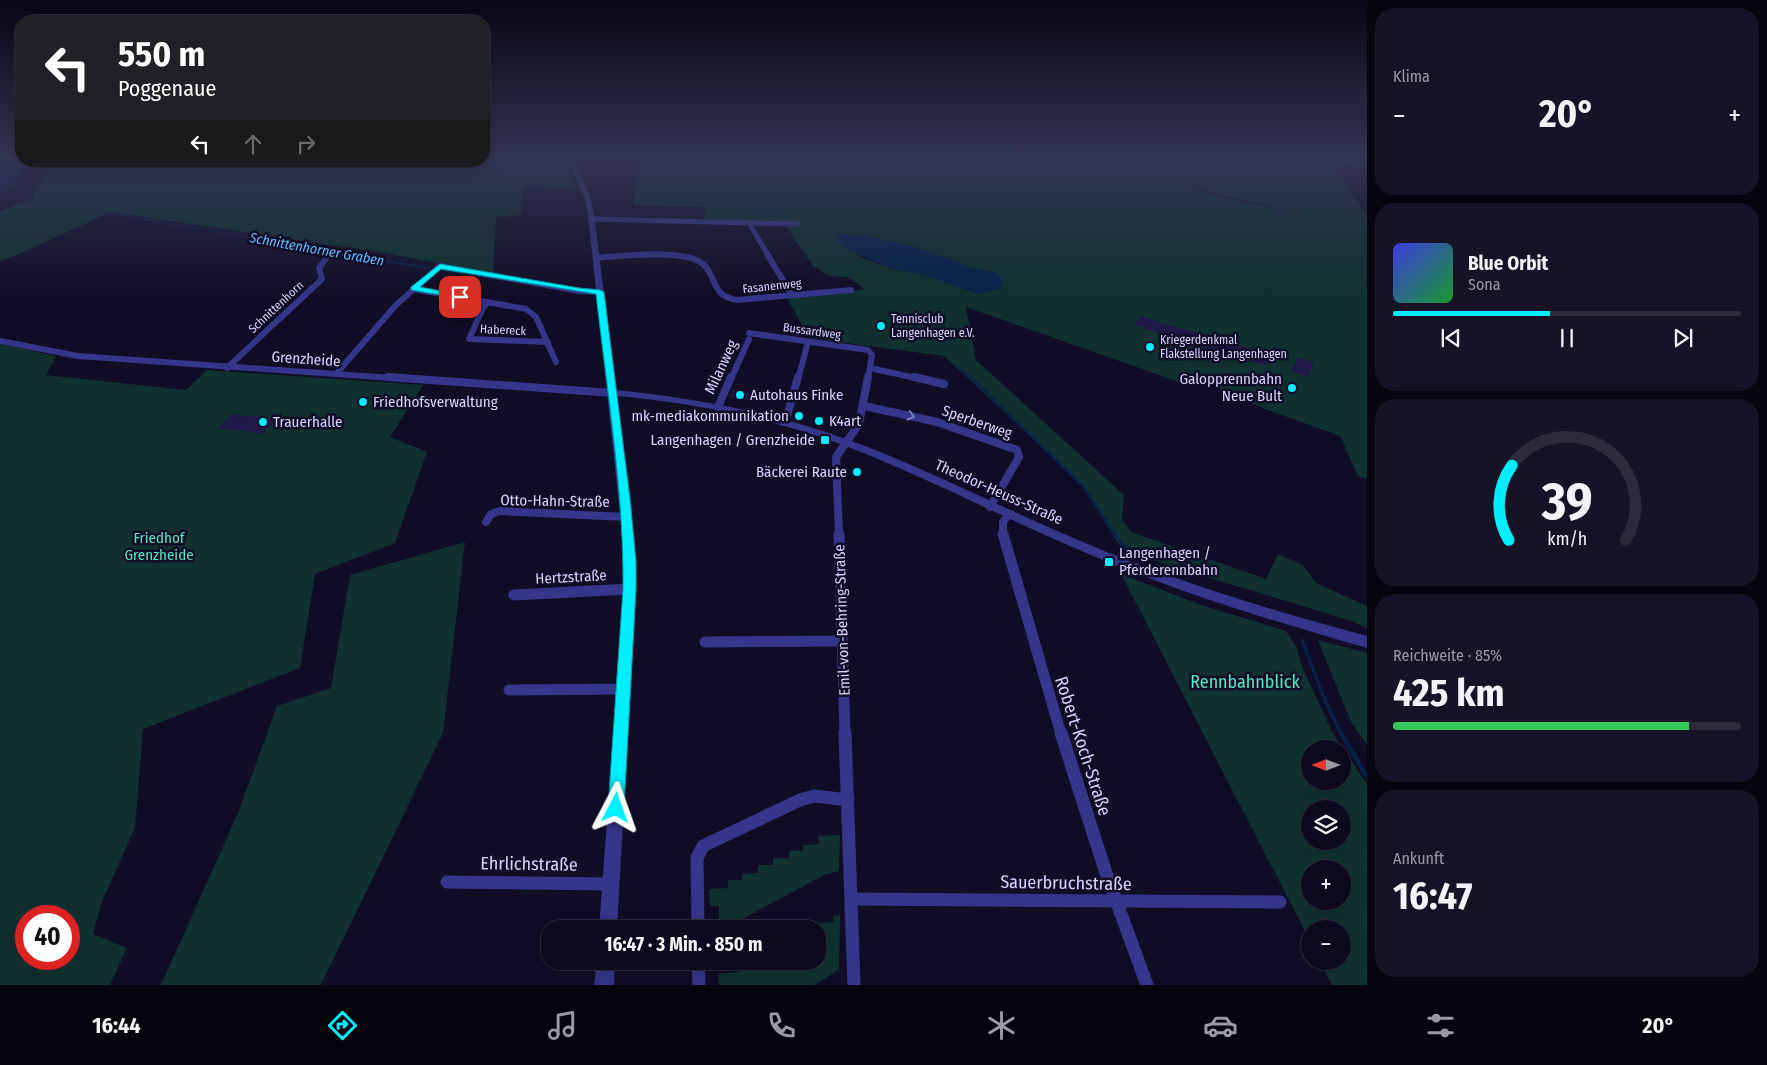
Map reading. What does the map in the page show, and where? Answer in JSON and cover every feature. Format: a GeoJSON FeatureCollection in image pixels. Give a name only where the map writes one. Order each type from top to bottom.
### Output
{"type":"FeatureCollection","features":[{"type":"Feature","properties":{"kind":"street"},"geometry":{"type":"LineString","coordinates":[[589,203],[592,219],[626,517],[630,589],[609,920]]}},
{"type":"Feature","properties":{"kind":"street"},"geometry":{"type":"LineString","coordinates":[[592,219],[797,224]]}},
{"type":"Feature","properties":{"kind":"street"},"geometry":{"type":"LineString","coordinates":[[749,223],[792,295]]}},
{"type":"Feature","properties":{"kind":"street","name":"Fasanenweg"},"geometry":{"type":"LineString","coordinates":[[596,258],[675,255],[703,263],[717,292],[728,299],[739,300],[851,290]]}},
{"type":"Feature","properties":{"kind":"street","name":"Schnittenhorn"},"geometry":{"type":"LineString","coordinates":[[227,368],[322,279],[319,268],[328,257]]}},
{"type":"Feature","properties":{"kind":"street"},"geometry":{"type":"LineString","coordinates":[[336,374],[378,324],[414,288],[440,266],[600,292]]}},
{"type":"Feature","properties":{"kind":"street","name":"Habereck"},"geometry":{"type":"LineString","coordinates":[[414,288],[517,307],[533,313],[556,362]]}},
{"type":"Feature","properties":{"kind":"street","name":"Habereck"},"geometry":{"type":"LineString","coordinates":[[488,302],[483,308],[469,339],[548,342]]}},
{"type":"Feature","properties":{"kind":"street","name":"Bussardweg"},"geometry":{"type":"LineString","coordinates":[[749,336],[808,342],[871,352]]}},
{"type":"Feature","properties":{"kind":"street","name":"Milanweg"},"geometry":{"type":"LineString","coordinates":[[718,407],[749,336]]}},
{"type":"Feature","properties":{"kind":"street","name":"Grenzheide"},"geometry":{"type":"LineString","coordinates":[[0,341],[78,356],[612,394]]}},
{"type":"Feature","properties":{"kind":"street"},"geometry":{"type":"LineString","coordinates":[[782,422],[787,416],[808,342]]}},
{"type":"Feature","properties":{"kind":"street","name":"Emil-von-Behring-Straße"},"geometry":{"type":"LineString","coordinates":[[854,985],[836,457],[859,424],[864,406],[871,352]]}},
{"type":"Feature","properties":{"kind":"street"},"geometry":{"type":"LineString","coordinates":[[870,368],[944,384]]}},
{"type":"Feature","properties":{"kind":"street","name":"Theodor-Heuss-Straße"},"geometry":{"type":"LineString","coordinates":[[612,394],[670,399],[718,407],[782,422],[846,443],[888,459],[990,507],[1098,554],[1199,592],[1367,642]]}},
{"type":"Feature","properties":{"kind":"street","name":"Sperberweg"},"geometry":{"type":"LineString","coordinates":[[864,406],[937,422],[1016,450],[1020,458],[990,507]]}},
{"type":"Feature","properties":{"kind":"street","name":"Otto-Hahn-Straße"},"geometry":{"type":"LineString","coordinates":[[486,522],[491,514],[500,511],[626,517]]}},
{"type":"Feature","properties":{"kind":"street","name":"Robert-Koch-Straße"},"geometry":{"type":"LineString","coordinates":[[1008,515],[1003,522],[1002,530],[1052,707],[1116,902],[1147,985]]}},
{"type":"Feature","properties":{"kind":"street","name":"Hertzstraße"},"geometry":{"type":"LineString","coordinates":[[514,595],[630,589]]}},
{"type":"Feature","properties":{"kind":"street"},"geometry":{"type":"LineString","coordinates":[[705,642],[842,641]]}},
{"type":"Feature","properties":{"kind":"street"},"geometry":{"type":"LineString","coordinates":[[509,690],[624,689]]}},
{"type":"Feature","properties":{"kind":"street"},"geometry":{"type":"LineString","coordinates":[[698,920],[697,858],[703,846],[800,800],[814,796],[848,800]]}},
{"type":"Feature","properties":{"kind":"street","name":"Ehrlichstraße"},"geometry":{"type":"LineString","coordinates":[[447,882],[611,884]]}},
{"type":"Feature","properties":{"kind":"street","name":"Sauerbruchstraße"},"geometry":{"type":"LineString","coordinates":[[852,899],[1280,902]]}},
{"type":"Feature","properties":{"kind":"street"},"geometry":{"type":"LineString","coordinates":[[604,985],[605,970]]}},
{"type":"Feature","properties":{"kind":"street"},"geometry":{"type":"LineString","coordinates":[[698,970],[699,985]]}},
{"type":"Feature","properties":{"kind":"green space"},"geometry":{"type":"Polygon","coordinates":[[[23,203],[522,203],[521,215],[496,217],[493,274],[385,253],[111,212],[10,258],[0,260],[0,211],[23,203]]]}},
{"type":"Feature","properties":{"kind":"green space","name":"Galopprennbahn Neue Bult"},"geometry":{"type":"Polygon","coordinates":[[[633,203],[1247,203],[1298,214],[1254,203],[1359,203],[1367,215],[1367,479],[1358,476],[1340,436],[1265,409],[1181,372],[1179,382],[966,307],[976,360],[1124,495],[1122,520],[1131,532],[1266,579],[1278,554],[1303,565],[1316,583],[1367,606],[1367,628],[1352,621],[1173,567],[1121,548],[1081,483],[944,356],[809,338],[787,298],[864,289],[853,280],[846,277],[829,276],[813,266],[786,226],[704,220],[705,207],[633,205],[633,203]],[[849,235],[860,257],[896,270],[922,274],[980,294],[995,272],[965,266],[914,247],[849,235]]]}},
{"type":"Feature","properties":{"kind":"green space","name":"Friedhof Grenzheide"},"geometry":{"type":"Polygon","coordinates":[[[0,344],[56,356],[46,375],[186,390],[207,370],[423,385],[390,437],[427,452],[395,543],[315,574],[300,668],[143,729],[135,828],[102,901],[93,934],[127,948],[110,985],[0,985],[0,344]]]}},
{"type":"Feature","properties":{"kind":"green space"},"geometry":{"type":"Polygon","coordinates":[[[465,542],[443,733],[321,985],[161,985],[238,813],[277,706],[331,688],[350,575],[465,542]]]}},
{"type":"Feature","properties":{"kind":"green space","name":"Rennbahnblick"},"geometry":{"type":"Polygon","coordinates":[[[1121,574],[1201,605],[1286,631],[1296,646],[1303,669],[1337,740],[1301,740],[1301,790],[1351,790],[1351,760],[1367,784],[1367,985],[1332,985],[1324,970],[1351,970],[1351,920],[1301,920],[1301,924],[1121,574]]]}},
{"type":"Feature","properties":{"kind":"green space"},"geometry":{"type":"Polygon","coordinates":[[[1318,640],[1367,653],[1367,745],[1351,722],[1318,640]]]}},
{"type":"Feature","properties":{"kind":"green space"},"geometry":{"type":"Polygon","coordinates":[[[840,835],[839,871],[824,875],[740,920],[719,920],[719,906],[710,906],[709,889],[728,888],[728,880],[742,880],[742,874],[758,873],[758,865],[773,865],[773,858],[789,858],[789,851],[803,850],[803,845],[819,844],[818,836],[840,835]]]}},
{"type":"Feature","properties":{"kind":"green space"},"geometry":{"type":"Polygon","coordinates":[[[840,915],[839,970],[814,985],[719,985],[718,974],[738,972],[738,970],[826,970],[826,922],[834,922],[833,916],[840,915]]]}},
{"type":"Feature","properties":{"kind":"water"},"geometry":{"type":"Polygon","coordinates":[[[835,235],[863,236],[904,244],[975,268],[995,272],[1003,280],[1001,289],[980,294],[922,274],[896,270],[847,250],[835,235]]]}},
{"type":"Feature","properties":{"kind":"building"},"geometry":{"type":"Polygon","coordinates":[[[1140,316],[1251,349],[1252,347],[1269,355],[1265,365],[1256,363],[1134,325],[1140,316]]]}},
{"type":"Feature","properties":{"kind":"building"},"geometry":{"type":"Polygon","coordinates":[[[1298,358],[1314,362],[1308,377],[1292,372],[1298,358]]]}},
{"type":"Feature","properties":{"kind":"building","name":"Autohaus Finke"},"geometry":{"type":"Polygon","coordinates":[[[733,390],[750,393],[747,400],[730,397],[733,390]]]}},
{"type":"Feature","properties":{"kind":"building","name":"Trauerhalle"},"geometry":{"type":"Polygon","coordinates":[[[231,415],[276,418],[264,433],[218,429],[231,415]]]}},
{"type":"Feature","properties":{"kind":"waterway","name":"Schnittenhorner Graben"},"geometry":{"type":"LineString","coordinates":[[51,203],[352,255]]}},
{"type":"Feature","properties":{"kind":"waterway"},"geometry":{"type":"LineString","coordinates":[[687,203],[709,204]]}},
{"type":"Feature","properties":{"kind":"waterway"},"geometry":{"type":"LineString","coordinates":[[737,210],[791,217]]}},
{"type":"Feature","properties":{"kind":"waterway","name":"Schnittenhorner Graben"},"geometry":{"type":"LineString","coordinates":[[345,254],[428,268]]}},
{"type":"Feature","properties":{"kind":"waterway","name":"Schnittenhorner Graben"},"geometry":{"type":"LineString","coordinates":[[442,270],[463,273]]}},
{"type":"Feature","properties":{"kind":"waterway"},"geometry":{"type":"LineString","coordinates":[[959,367],[971,379]]}},
{"type":"Feature","properties":{"kind":"waterway"},"geometry":{"type":"LineString","coordinates":[[970,377],[1082,485],[1116,536]]}},
{"type":"Feature","properties":{"kind":"waterway"},"geometry":{"type":"LineString","coordinates":[[1115,534],[1125,549]]}},
{"type":"Feature","properties":{"kind":"waterway"},"geometry":{"type":"LineString","coordinates":[[1302,640],[1322,693],[1341,734]]}},
{"type":"Feature","properties":{"kind":"waterway"},"geometry":{"type":"LineString","coordinates":[[1341,733],[1367,777]]}},
{"type":"Feature","properties":{"kind":"place","name":"Tennisclub Langenhagen e.V."},"geometry":{"type":"Point","coordinates":[881,326]}},
{"type":"Feature","properties":{"kind":"place","name":"Kriegerdenkmal Flakstellung Langenhagen"},"geometry":{"type":"Point","coordinates":[1150,347]}},
{"type":"Feature","properties":{"kind":"place","name":"Galopprennbahn Neue Bult"},"geometry":{"type":"Point","coordinates":[1292,388]}},
{"type":"Feature","properties":{"kind":"place","name":"Autohaus Finke"},"geometry":{"type":"Point","coordinates":[740,395]}},
{"type":"Feature","properties":{"kind":"place","name":"Friedhofsverwaltung"},"geometry":{"type":"Point","coordinates":[363,402]}},
{"type":"Feature","properties":{"kind":"place","name":"mk-mediakommunikation"},"geometry":{"type":"Point","coordinates":[799,416]}},
{"type":"Feature","properties":{"kind":"place","name":"K4art"},"geometry":{"type":"Point","coordinates":[819,421]}},
{"type":"Feature","properties":{"kind":"place","name":"Trauerhalle"},"geometry":{"type":"Point","coordinates":[263,422]}},
{"type":"Feature","properties":{"kind":"place","name":"Langenhagen / Grenzheide"},"geometry":{"type":"Point","coordinates":[825,440]}},
{"type":"Feature","properties":{"kind":"place","name":"Bäckerei Raute"},"geometry":{"type":"Point","coordinates":[857,472]}},
{"type":"Feature","properties":{"kind":"place","name":"Langenhagen / Pferderennbahn"},"geometry":{"type":"Point","coordinates":[1109,562]}},
{"type":"Feature","properties":{"kind":"route"},"geometry":{"type":"LineString","coordinates":[[460,297],[414,288],[440,266],[600,292],[630,562],[630,589],[616,808]]}}]}
